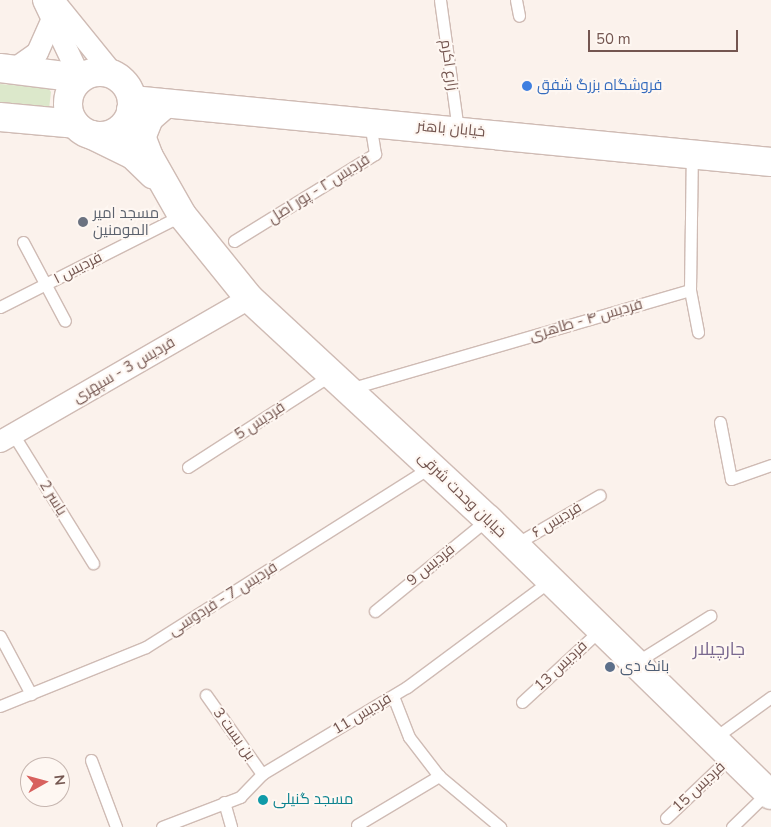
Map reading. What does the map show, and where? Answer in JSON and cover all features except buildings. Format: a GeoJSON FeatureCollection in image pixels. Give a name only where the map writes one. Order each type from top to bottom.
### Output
{"type":"FeatureCollection","features":[{"type":"Feature","properties":{"kind":"main road"},"geometry":{"type":"LineString","coordinates":[[7,69],[80,78],[96,72],[113,74],[129,90],[131,105],[141,138],[165,187]]}},
{"type":"Feature","properties":{"kind":"main road"},"geometry":{"type":"LineString","coordinates":[[80,78],[72,88],[68,100],[69,113],[84,130],[133,155],[165,187]]}},
{"type":"Feature","properties":{"kind":"main road","name":"خیابان باهنر"},"geometry":{"type":"LineString","coordinates":[[131,105],[166,103],[692,152],[771,162]]}},
{"type":"Feature","properties":{"kind":"main road"},"geometry":{"type":"LineString","coordinates":[[141,138],[149,118],[166,103]]}},
{"type":"Feature","properties":{"kind":"main road"},"geometry":{"type":"LineString","coordinates":[[0,117],[84,130],[103,136],[121,128],[131,105]]}},
{"type":"Feature","properties":{"kind":"main road","name":"خیابان وحدت شرقی"},"geometry":{"type":"LineString","coordinates":[[165,187],[182,215],[249,298],[488,519],[770,793]]}},
{"type":"Feature","properties":{"kind":"street"},"geometry":{"type":"LineString","coordinates":[[43,0],[113,74]]}},
{"type":"Feature","properties":{"kind":"street"},"geometry":{"type":"LineString","coordinates":[[7,69],[37,52],[52,10]]}},
{"type":"Feature","properties":{"kind":"street"},"geometry":{"type":"LineString","coordinates":[[52,10],[80,78]]}},
{"type":"Feature","properties":{"kind":"street","name":"فردیس 3 - سپهری"},"geometry":{"type":"LineString","coordinates":[[7,438],[249,298]]}},
{"type":"Feature","properties":{"kind":"lane","name":"زارع اکرم"},"geometry":{"type":"LineString","coordinates":[[440,0],[458,130]]}},
{"type":"Feature","properties":{"kind":"lane"},"geometry":{"type":"LineString","coordinates":[[516,0],[519,16]]}},
{"type":"Feature","properties":{"kind":"lane","name":"فردیس ۲ - پور اصل"},"geometry":{"type":"LineString","coordinates":[[234,240],[376,154],[370,122]]}},
{"type":"Feature","properties":{"kind":"lane"},"geometry":{"type":"LineString","coordinates":[[692,152],[690,290],[698,332]]}},
{"type":"Feature","properties":{"kind":"lane","name":"فردیس ۱"},"geometry":{"type":"LineString","coordinates":[[0,308],[182,215]]}},
{"type":"Feature","properties":{"kind":"lane"},"geometry":{"type":"LineString","coordinates":[[23,242],[65,321]]}},
{"type":"Feature","properties":{"kind":"lane","name":"فردیس ۴ - طاهری"},"geometry":{"type":"LineString","coordinates":[[340,382],[690,290]]}},
{"type":"Feature","properties":{"kind":"lane","name":"فردیس 5"},"geometry":{"type":"LineString","coordinates":[[188,467],[340,382]]}},
{"type":"Feature","properties":{"kind":"lane"},"geometry":{"type":"LineString","coordinates":[[720,422],[731,479],[771,465]]}},
{"type":"Feature","properties":{"kind":"lane","name":"یاسر 2"},"geometry":{"type":"LineString","coordinates":[[7,438],[94,563]]}},
{"type":"Feature","properties":{"kind":"lane","name":"فردیس 7 - فردوسی"},"geometry":{"type":"LineString","coordinates":[[0,706],[146,647],[432,466]]}},
{"type":"Feature","properties":{"kind":"lane","name":"فردیس ۶"},"geometry":{"type":"LineString","coordinates":[[514,545],[600,495]]}},
{"type":"Feature","properties":{"kind":"lane","name":"فردیس 9"},"geometry":{"type":"LineString","coordinates":[[375,611],[488,519]]}},
{"type":"Feature","properties":{"kind":"lane","name":"فردیس 11"},"geometry":{"type":"LineString","coordinates":[[162,827],[240,797],[262,774],[393,696],[551,580]]}},
{"type":"Feature","properties":{"kind":"lane"},"geometry":{"type":"LineString","coordinates":[[635,663],[710,616]]}},
{"type":"Feature","properties":{"kind":"lane","name":"فردیس 13"},"geometry":{"type":"LineString","coordinates":[[522,702],[601,629]]}},
{"type":"Feature","properties":{"kind":"lane"},"geometry":{"type":"LineString","coordinates":[[0,636],[31,694]]}},
{"type":"Feature","properties":{"kind":"lane","name":"بن بست 3"},"geometry":{"type":"LineString","coordinates":[[206,695],[262,774]]}},
{"type":"Feature","properties":{"kind":"lane"},"geometry":{"type":"LineString","coordinates":[[393,696],[409,737],[440,776],[500,827]]}},
{"type":"Feature","properties":{"kind":"lane","name":"فردیس 15"},"geometry":{"type":"LineString","coordinates":[[666,818],[722,748],[771,697]]}},
{"type":"Feature","properties":{"kind":"lane"},"geometry":{"type":"LineString","coordinates":[[92,760],[116,827]]}},
{"type":"Feature","properties":{"kind":"lane"},"geometry":{"type":"LineString","coordinates":[[357,825],[440,776]]}},
{"type":"Feature","properties":{"kind":"lane"},"geometry":{"type":"LineString","coordinates":[[732,827],[770,793]]}},
{"type":"Feature","properties":{"kind":"lane"},"geometry":{"type":"LineString","coordinates":[[224,802],[232,827]]}},
{"type":"Feature","properties":{"kind":"green space"},"geometry":{"type":"Polygon","coordinates":[[[0,84],[48,88],[51,92],[49,109],[0,108],[0,84]]]}},
{"type":"Feature","properties":{"kind":"place","name":"فروشگاه بزرگ شفق"},"geometry":{"type":"Point","coordinates":[527,86]}},
{"type":"Feature","properties":{"kind":"place","name":"مسجد امیر المومنین"},"geometry":{"type":"Point","coordinates":[83,222]}},
{"type":"Feature","properties":{"kind":"place","name":"بانک دی"},"geometry":{"type":"Point","coordinates":[610,667]}},
{"type":"Feature","properties":{"kind":"place","name":"مسجد گنیلی"},"geometry":{"type":"Point","coordinates":[263,800]}},
{"type":"Feature","properties":{"kind":"district","name":"جارچیلار"},"geometry":{"type":"Point","coordinates":[719,649]}}]}
